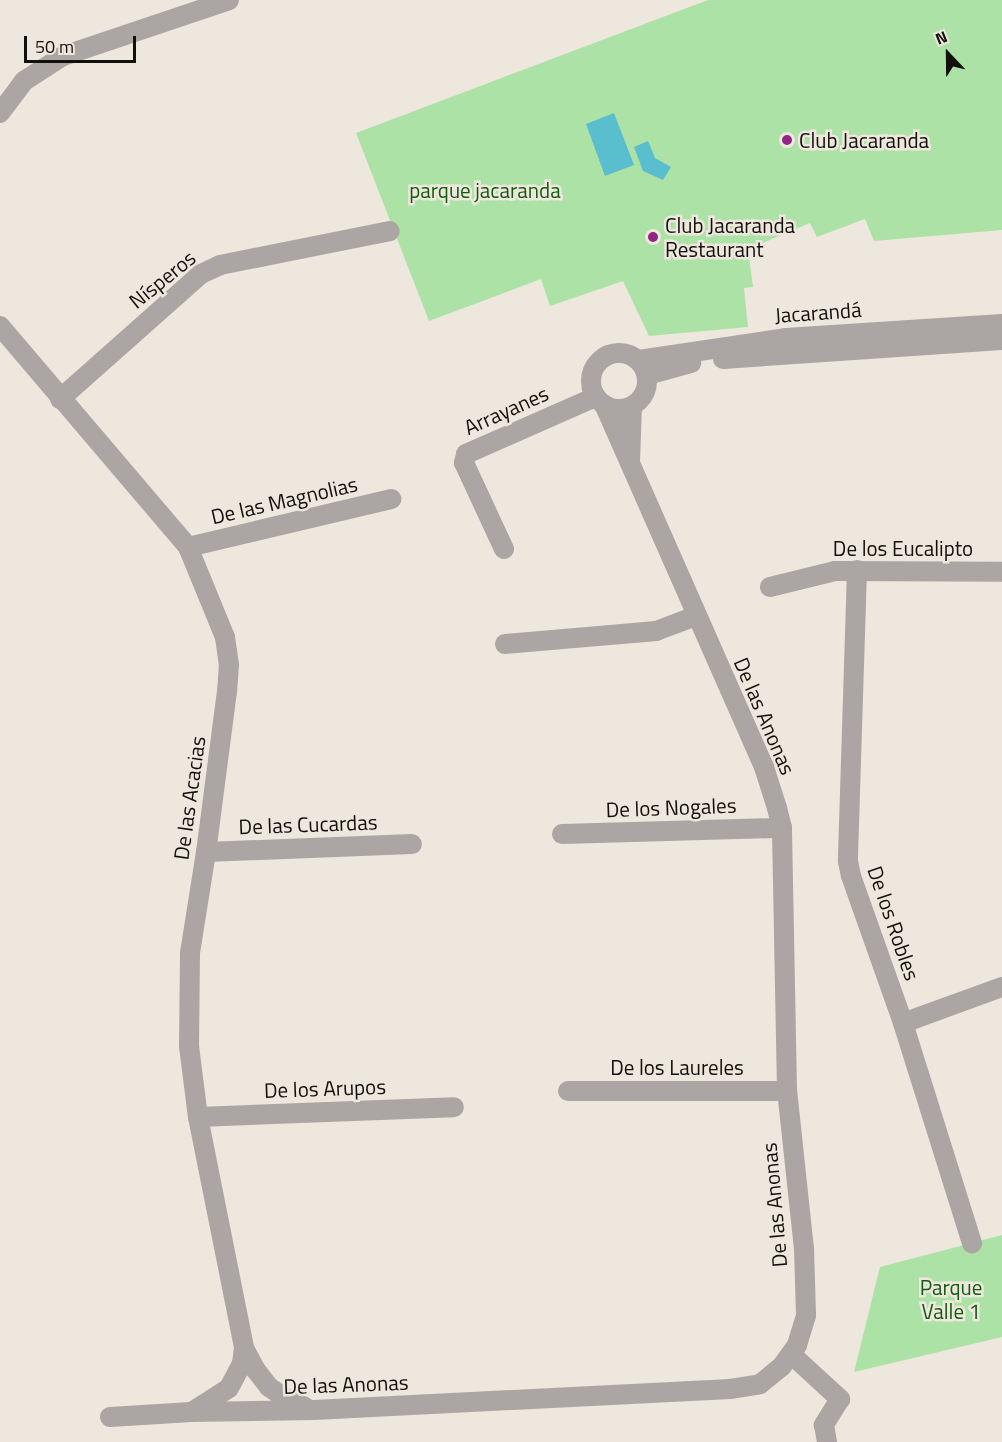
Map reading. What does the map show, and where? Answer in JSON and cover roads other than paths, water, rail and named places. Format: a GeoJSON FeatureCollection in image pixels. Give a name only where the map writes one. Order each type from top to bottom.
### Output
{"type":"FeatureCollection","features":[{"type":"Feature","properties":{"kind":"street"},"geometry":{"type":"LineString","coordinates":[[0,113],[24,81],[63,56],[229,0]]}},
{"type":"Feature","properties":{"kind":"street","name":"Nísperos"},"geometry":{"type":"LineString","coordinates":[[60,399],[201,274],[220,264],[390,231]]}},
{"type":"Feature","properties":{"kind":"street","name":"Jacarandá"},"geometry":{"type":"LineString","coordinates":[[959,335],[1002,324]]}},
{"type":"Feature","properties":{"kind":"street","name":"De las Acacias"},"geometry":{"type":"LineString","coordinates":[[0,326],[188,548],[225,637],[228,664],[206,852],[190,953],[189,1046],[198,1117],[244,1348]]}},
{"type":"Feature","properties":{"kind":"street","name":"Jacarandá"},"geometry":{"type":"LineString","coordinates":[[643,367],[786,338],[959,335],[1002,340]]}},
{"type":"Feature","properties":{"kind":"street"},"geometry":{"type":"LineString","coordinates":[[616,352],[628,353],[643,367],[645,393],[632,406],[622,409],[599,401],[591,387],[590,376],[595,364],[604,356],[616,352]]}},
{"type":"Feature","properties":{"kind":"street","name":"De las Anonas"},"geometry":{"type":"LineString","coordinates":[[110,1417],[191,1412],[314,1410],[730,1389],[760,1384],[782,1366],[797,1345],[806,1315],[804,1249],[787,1091],[782,828],[764,767],[599,401]]}},
{"type":"Feature","properties":{"kind":"street","name":"Arrayanes"},"geometry":{"type":"LineString","coordinates":[[504,549],[464,463],[466,454],[599,401]]}},
{"type":"Feature","properties":{"kind":"street"},"geometry":{"type":"LineString","coordinates":[[629,468],[632,406]]}},
{"type":"Feature","properties":{"kind":"street","name":"De las Magnolias"},"geometry":{"type":"LineString","coordinates":[[188,548],[391,500]]}},
{"type":"Feature","properties":{"kind":"street","name":"De los Eucalipto"},"geometry":{"type":"LineString","coordinates":[[770,587],[818,574],[857,570],[1002,572]]}},
{"type":"Feature","properties":{"kind":"street","name":"De los Robles"},"geometry":{"type":"LineString","coordinates":[[857,570],[848,861],[850,876],[903,1023],[972,1243]]}},
{"type":"Feature","properties":{"kind":"street"},"geometry":{"type":"LineString","coordinates":[[505,644],[656,631],[696,616]]}},
{"type":"Feature","properties":{"kind":"street","name":"De los Nogales"},"geometry":{"type":"LineString","coordinates":[[562,834],[782,828]]}},
{"type":"Feature","properties":{"kind":"street","name":"De las Cucardas"},"geometry":{"type":"LineString","coordinates":[[206,852],[412,844]]}},
{"type":"Feature","properties":{"kind":"street"},"geometry":{"type":"LineString","coordinates":[[903,1023],[1002,987]]}},
{"type":"Feature","properties":{"kind":"street","name":"De los Laureles"},"geometry":{"type":"LineString","coordinates":[[568,1091],[787,1091]]}},
{"type":"Feature","properties":{"kind":"street","name":"De los Arupos"},"geometry":{"type":"LineString","coordinates":[[198,1117],[454,1107]]}},
{"type":"Feature","properties":{"kind":"street"},"geometry":{"type":"LineString","coordinates":[[244,1348],[255,1369],[269,1387],[288,1400],[314,1410]]}},
{"type":"Feature","properties":{"kind":"street"},"geometry":{"type":"LineString","coordinates":[[191,1412],[229,1388],[242,1364],[244,1348]]}},
{"type":"Feature","properties":{"kind":"street"},"geometry":{"type":"LineString","coordinates":[[790,1354],[840,1399],[824,1425],[827,1442]]}},
{"type":"Feature","properties":{"kind":"water"},"geometry":{"type":"Polygon","coordinates":[[[614,113],[634,165],[605,176],[586,124],[614,113]]]}},
{"type":"Feature","properties":{"kind":"water"},"geometry":{"type":"Polygon","coordinates":[[[648,141],[655,158],[671,167],[663,180],[643,171],[634,147],[648,141]]]}},
{"type":"Feature","properties":{"kind":"place","name":"Club Jacaranda"},"geometry":{"type":"Point","coordinates":[787,140]}},
{"type":"Feature","properties":{"kind":"place","name":"Club Jacaranda Restaurant"},"geometry":{"type":"Point","coordinates":[653,237]}},
{"type":"Feature","properties":{"kind":"park label","name":"parque jacaranda"},"geometry":{"type":"Point","coordinates":[485,190]}},
{"type":"Feature","properties":{"kind":"park label","name":"Parque Valle 1"},"geometry":{"type":"Point","coordinates":[951,1299]}}]}
